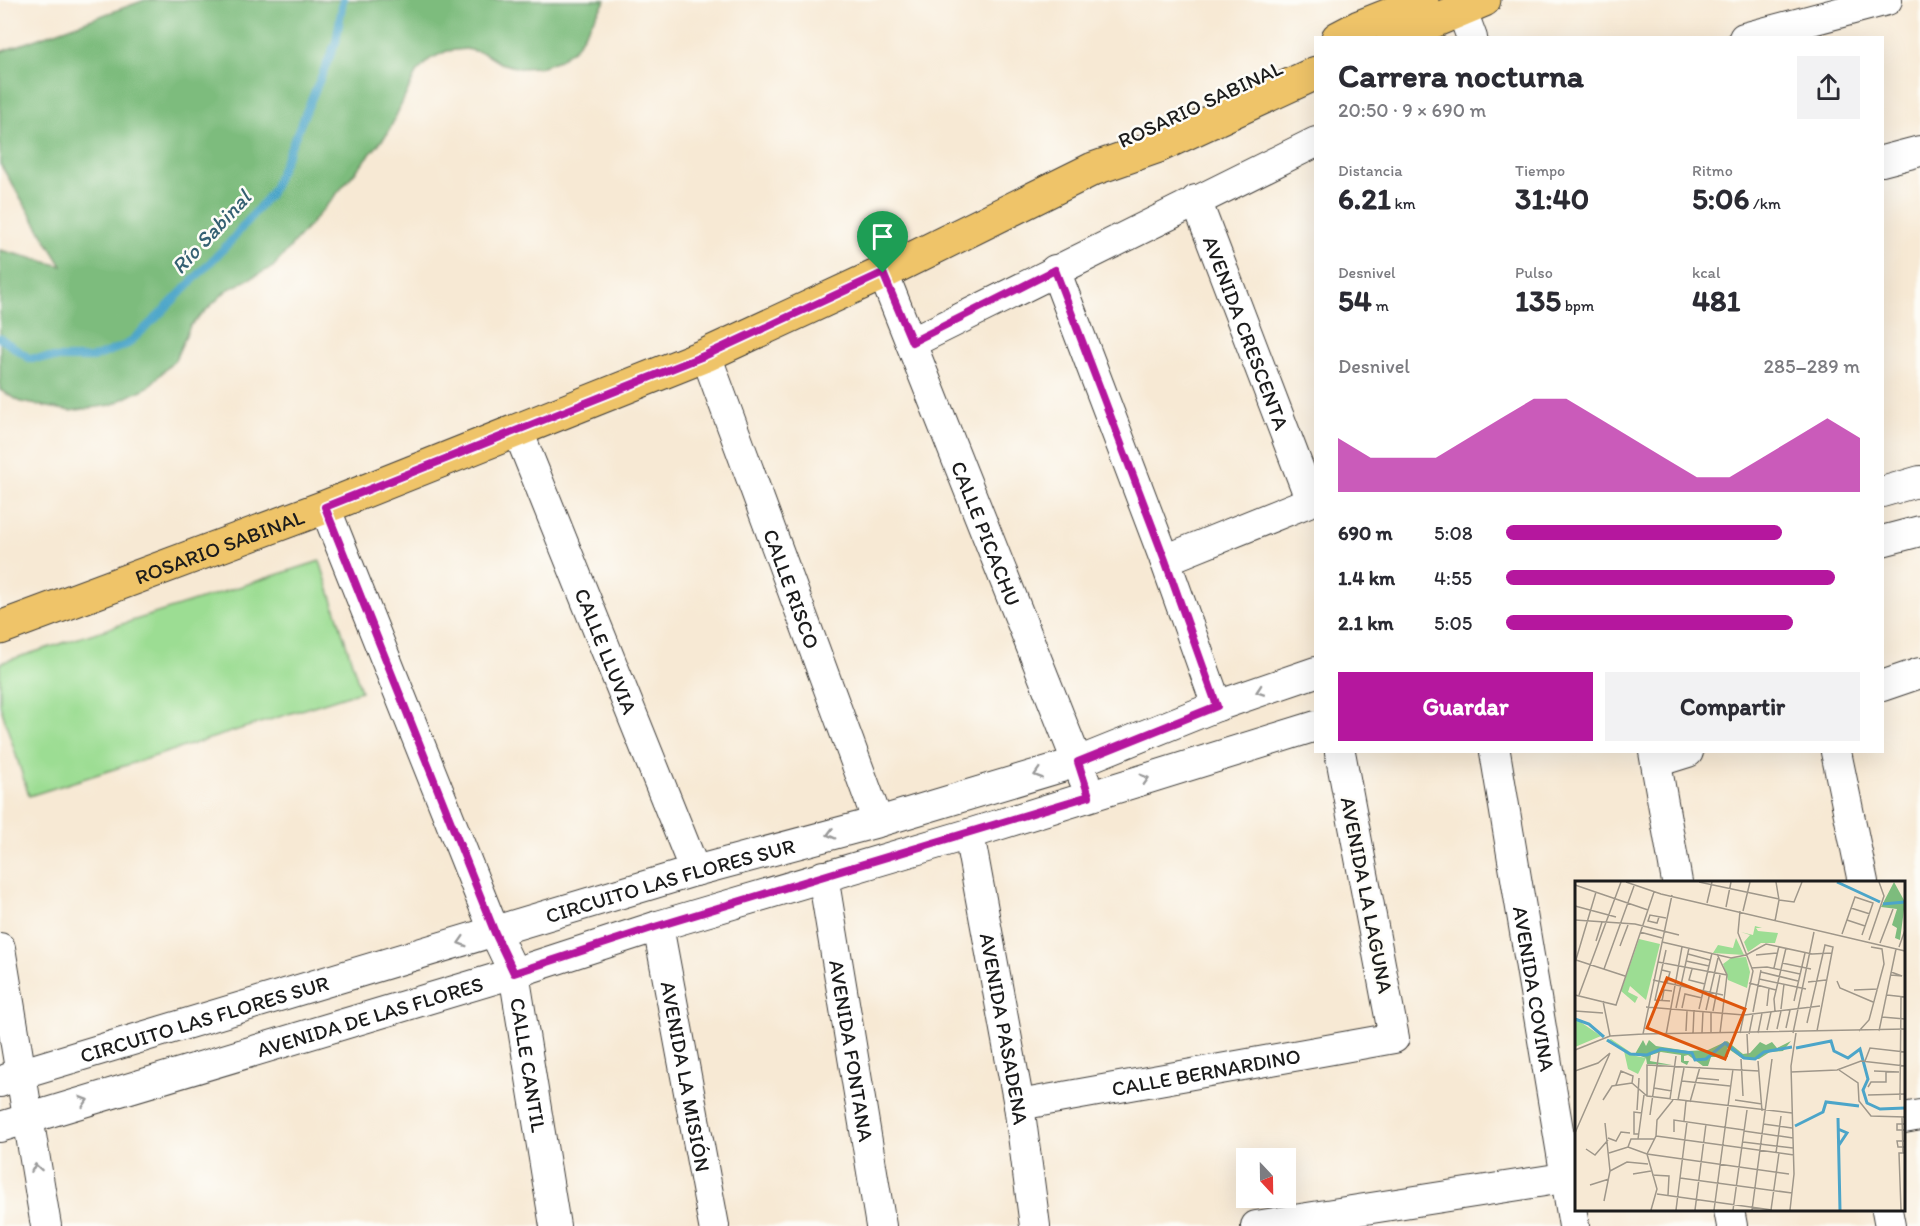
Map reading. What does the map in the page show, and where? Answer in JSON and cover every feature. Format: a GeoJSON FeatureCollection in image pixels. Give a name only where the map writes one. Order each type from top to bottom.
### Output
{"type":"FeatureCollection","features":[{"type":"Feature","properties":{"kind":"main road"},"geometry":{"type":"LineString","coordinates":[[1342,36],[1426,0]]}},
{"type":"Feature","properties":{"kind":"main road"},"geometry":{"type":"LineString","coordinates":[[1399,36],[1469,11]]}},
{"type":"Feature","properties":{"kind":"main road","name":"ROSARIO SABINAL"},"geometry":{"type":"LineString","coordinates":[[1094,169],[1112,144],[1173,120],[1314,50]]}},
{"type":"Feature","properties":{"kind":"main road","name":"ROSARIO SABINAL"},"geometry":{"type":"LineString","coordinates":[[0,628],[325,507],[706,355],[883,273],[1094,169],[1156,147],[1314,74]]}},
{"type":"Feature","properties":{"kind":"street"},"geometry":{"type":"LineString","coordinates":[[1752,36],[1887,0]]}},
{"type":"Feature","properties":{"kind":"street"},"geometry":{"type":"LineString","coordinates":[[912,342],[1314,143]]}},
{"type":"Feature","properties":{"kind":"street"},"geometry":{"type":"LineString","coordinates":[[1884,160],[1920,151]]}},
{"type":"Feature","properties":{"kind":"street","name":"AVENIDA CRESCENTA"},"geometry":{"type":"LineString","coordinates":[[1196,200],[1313,500]]}},
{"type":"Feature","properties":{"kind":"street"},"geometry":{"type":"LineString","coordinates":[[1055,270],[1165,560],[1217,706]]}},
{"type":"Feature","properties":{"kind":"street","name":"CALLE PICACHU"},"geometry":{"type":"LineString","coordinates":[[883,273],[1078,762],[1089,796]]}},
{"type":"Feature","properties":{"kind":"street","name":"CALLE RISCO"},"geometry":{"type":"LineString","coordinates":[[706,355],[878,822]]}},
{"type":"Feature","properties":{"kind":"street","name":"CALLE LLUVIA"},"geometry":{"type":"LineString","coordinates":[[518,430],[695,871]]}},
{"type":"Feature","properties":{"kind":"street"},"geometry":{"type":"LineString","coordinates":[[1884,491],[1920,481]]}},
{"type":"Feature","properties":{"kind":"street"},"geometry":{"type":"LineString","coordinates":[[1165,560],[1313,500]]}},
{"type":"Feature","properties":{"kind":"street","name":"CALLE CANTIL"},"geometry":{"type":"LineString","coordinates":[[325,507],[495,933],[514,973],[555,1226]]}},
{"type":"Feature","properties":{"kind":"street"},"geometry":{"type":"LineString","coordinates":[[1884,540],[1920,531]]}},
{"type":"Feature","properties":{"kind":"street","name":"CIRCUITO LAS FLORES SUR"},"geometry":{"type":"LineString","coordinates":[[10,1078],[695,871],[878,822],[1078,762],[1217,706],[1314,673]]}},
{"type":"Feature","properties":{"kind":"street"},"geometry":{"type":"LineString","coordinates":[[1884,685],[1920,673]]}},
{"type":"Feature","properties":{"kind":"street"},"geometry":{"type":"LineString","coordinates":[[1089,796],[1314,727]]}},
{"type":"Feature","properties":{"kind":"street","name":"AVENIDA LA LAGUNA"},"geometry":{"type":"LineString","coordinates":[[1340,753],[1394,1038]]}},
{"type":"Feature","properties":{"kind":"street","name":"AVENIDA COVINA"},"geometry":{"type":"LineString","coordinates":[[1495,753],[1571,1177],[1574,1226]]}},
{"type":"Feature","properties":{"kind":"street"},"geometry":{"type":"LineString","coordinates":[[1677,881],[1655,757],[1681,753]]}},
{"type":"Feature","properties":{"kind":"street"},"geometry":{"type":"LineString","coordinates":[[1836,753],[1863,881]]}},
{"type":"Feature","properties":{"kind":"street","name":"AVENIDA DE LAS FLORES"},"geometry":{"type":"LineString","coordinates":[[28,1117],[514,973],[658,926],[1089,796]]}},
{"type":"Feature","properties":{"kind":"street","name":"AVENIDA PASADENA"},"geometry":{"type":"LineString","coordinates":[[969,834],[1019,1105],[1035,1226]]}},
{"type":"Feature","properties":{"kind":"street","name":"AVENIDA FONTANA"},"geometry":{"type":"LineString","coordinates":[[823,876],[881,1226]]}},
{"type":"Feature","properties":{"kind":"street","name":"AVENIDA LA MISIÓN"},"geometry":{"type":"LineString","coordinates":[[658,926],[714,1226]]}},
{"type":"Feature","properties":{"kind":"street"},"geometry":{"type":"LineString","coordinates":[[0,948],[10,1078],[28,1117],[45,1226]]}},
{"type":"Feature","properties":{"kind":"street","name":"CALLE BERNARDINO"},"geometry":{"type":"LineString","coordinates":[[1019,1105],[1394,1038]]}},
{"type":"Feature","properties":{"kind":"street"},"geometry":{"type":"LineString","coordinates":[[1905,1118],[1920,1115]]}},
{"type":"Feature","properties":{"kind":"street"},"geometry":{"type":"LineString","coordinates":[[0,1127],[28,1117]]}},
{"type":"Feature","properties":{"kind":"street"},"geometry":{"type":"LineString","coordinates":[[1256,1226],[1571,1177]]}},
{"type":"Feature","properties":{"kind":"street"},"geometry":{"type":"LineString","coordinates":[[1729,1211],[1732,1226]]}},
{"type":"Feature","properties":{"kind":"street"},"geometry":{"type":"LineString","coordinates":[[1887,1211],[1890,1226]]}},
{"type":"Feature","properties":{"kind":"green space"},"geometry":{"type":"Polygon","coordinates":[[[145,0],[606,0],[575,48],[559,60],[540,67],[519,68],[500,63],[484,53],[466,49],[447,51],[430,59],[416,73],[388,133],[334,197],[273,267],[227,290],[190,326],[175,360],[148,387],[111,405],[70,411],[21,402],[0,390],[0,250],[62,266],[0,164],[0,52],[145,0]]]}},
{"type":"Feature","properties":{"kind":"green space"},"geometry":{"type":"Polygon","coordinates":[[[320,561],[361,691],[29,796],[0,705],[0,663],[320,561]]]}},
{"type":"Feature","properties":{"kind":"waterway","name":"Río Sabinal"},"geometry":{"type":"LineString","coordinates":[[0,338],[29,358],[93,358],[128,344],[157,317],[230,242],[271,193],[336,42],[343,0]]}},
{"type":"Feature","properties":{"kind":"route"},"geometry":{"type":"LineString","coordinates":[[1055,270],[1165,560],[1217,706],[1078,762],[1089,796],[658,926],[514,973],[495,933],[325,507],[706,355],[883,273],[912,342],[1055,270]]}}]}
